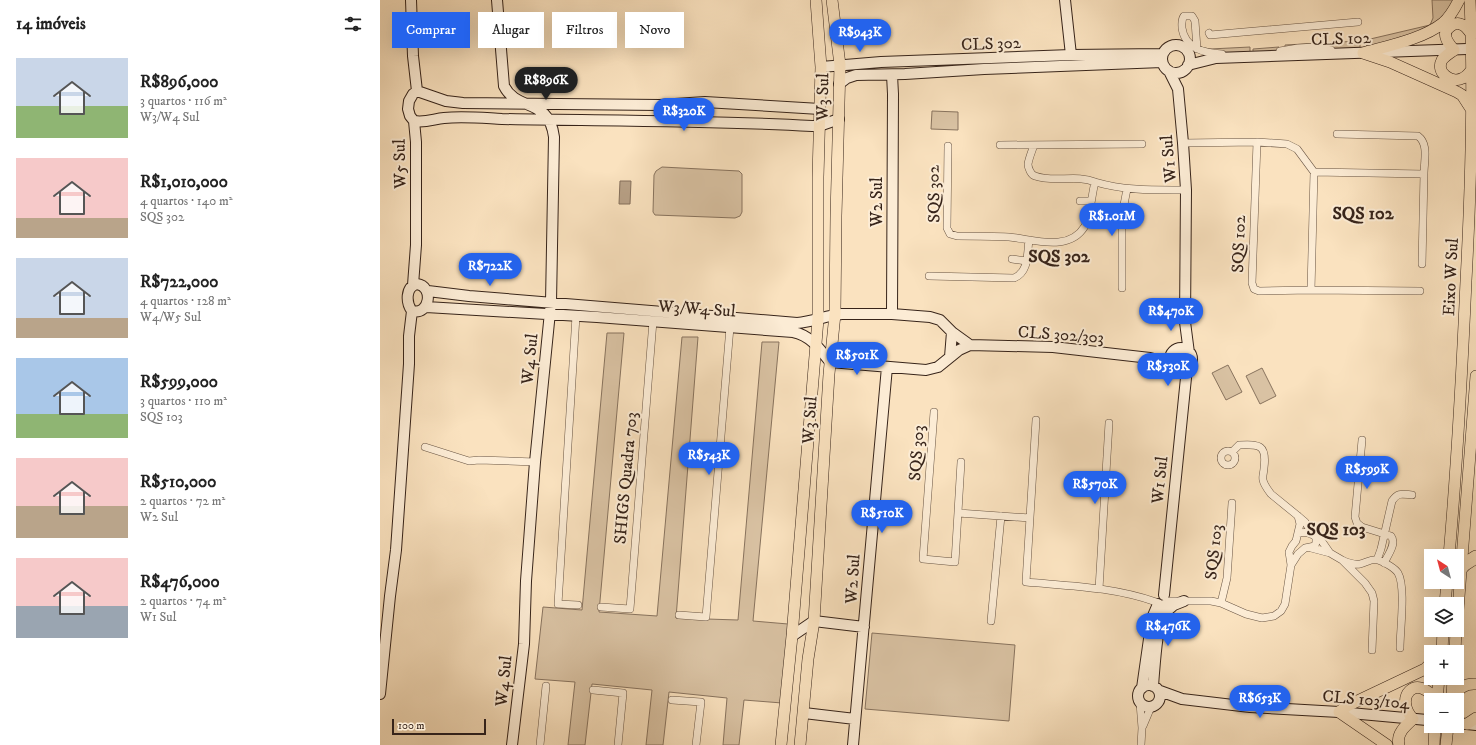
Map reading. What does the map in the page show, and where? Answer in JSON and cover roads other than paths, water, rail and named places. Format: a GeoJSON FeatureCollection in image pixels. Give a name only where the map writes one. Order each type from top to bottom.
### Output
{"type":"FeatureCollection","features":[{"type":"Feature","properties":{"kind":"highway"},"geometry":{"type":"LineString","coordinates":[[1464,565],[1476,557]]}},
{"type":"Feature","properties":{"kind":"main road","name":"W5 Sul"},"geometry":{"type":"LineString","coordinates":[[411,0],[416,91],[409,101],[408,109],[410,116],[414,121],[416,142],[416,245],[413,285]]}},
{"type":"Feature","properties":{"kind":"main road"},"geometry":{"type":"LineString","coordinates":[[497,0],[504,86],[509,95],[538,109],[550,120]]}},
{"type":"Feature","properties":{"kind":"main road","name":"W3 Sul"},"geometry":{"type":"LineString","coordinates":[[781,745],[792,636],[818,319],[819,126],[821,67],[816,0]]}},
{"type":"Feature","properties":{"kind":"main road","name":"W3 Sul"},"geometry":{"type":"LineString","coordinates":[[800,745],[808,659],[814,621],[830,362],[835,314],[840,65],[832,0]]}},
{"type":"Feature","properties":{"kind":"main road"},"geometry":{"type":"LineString","coordinates":[[1065,0],[1071,55]]}},
{"type":"Feature","properties":{"kind":"main road"},"geometry":{"type":"LineString","coordinates":[[1363,53],[1422,35],[1435,28],[1444,22],[1459,0]]}},
{"type":"Feature","properties":{"kind":"main road","name":"Eixo W Sul"},"geometry":{"type":"LineString","coordinates":[[1450,549],[1464,352],[1473,112],[1470,0]]}},
{"type":"Feature","properties":{"kind":"main road"},"geometry":{"type":"LineString","coordinates":[[1472,35],[1466,27],[1461,24],[1451,26],[1445,34],[1448,43],[1454,50],[1445,56],[1441,62],[1443,74],[1453,80],[1463,78],[1472,69]]}},
{"type":"Feature","properties":{"kind":"main road"},"geometry":{"type":"LineString","coordinates":[[1175,45],[1193,51],[1187,67],[1180,72],[1174,73],[1164,67],[1162,58],[1166,48],[1175,45]]}},
{"type":"Feature","properties":{"kind":"main road","name":"CLS 102"},"geometry":{"type":"LineString","coordinates":[[1187,67],[1216,58],[1467,49]]}},
{"type":"Feature","properties":{"kind":"main road","name":"CLS 102"},"geometry":{"type":"LineString","coordinates":[[1193,51],[1216,58]]}},
{"type":"Feature","properties":{"kind":"main road"},"geometry":{"type":"LineString","coordinates":[[1363,53],[1390,62],[1457,92],[1462,95],[1473,112]]}},
{"type":"Feature","properties":{"kind":"main road","name":"CLS 302"},"geometry":{"type":"LineString","coordinates":[[821,67],[881,62],[1071,55],[1162,58]]}},
{"type":"Feature","properties":{"kind":"main road","name":"CLS 302"},"geometry":{"type":"LineString","coordinates":[[839,84],[846,78],[856,75],[892,75],[1162,58]]}},
{"type":"Feature","properties":{"kind":"main road"},"geometry":{"type":"LineString","coordinates":[[881,62],[892,75]]}},
{"type":"Feature","properties":{"kind":"main road","name":"W1 Sul"},"geometry":{"type":"LineString","coordinates":[[1178,89],[1187,67]]}},
{"type":"Feature","properties":{"kind":"main road","name":"W1 Sul"},"geometry":{"type":"LineString","coordinates":[[1169,71],[1178,89],[1183,143],[1186,190],[1185,322],[1189,352]]}},
{"type":"Feature","properties":{"kind":"main road"},"geometry":{"type":"LineString","coordinates":[[893,90],[905,74]]}},
{"type":"Feature","properties":{"kind":"main road","name":"W2 Sul"},"geometry":{"type":"LineString","coordinates":[[892,75],[892,314]]}},
{"type":"Feature","properties":{"kind":"main road"},"geometry":{"type":"LineString","coordinates":[[416,91],[446,101],[463,103],[660,105],[705,102],[820,109]]}},
{"type":"Feature","properties":{"kind":"main road"},"geometry":{"type":"LineString","coordinates":[[462,118],[459,110],[463,103]]}},
{"type":"Feature","properties":{"kind":"main road"},"geometry":{"type":"LineString","coordinates":[[568,104],[566,113],[569,121]]}},
{"type":"Feature","properties":{"kind":"main road"},"geometry":{"type":"LineString","coordinates":[[673,121],[670,113],[674,104]]}},
{"type":"Feature","properties":{"kind":"main road"},"geometry":{"type":"LineString","coordinates":[[737,122],[744,111],[743,104]]}},
{"type":"Feature","properties":{"kind":"main road"},"geometry":{"type":"LineString","coordinates":[[660,105],[661,122]]}},
{"type":"Feature","properties":{"kind":"main road"},"geometry":{"type":"LineString","coordinates":[[754,123],[751,116],[752,110],[756,105]]}},
{"type":"Feature","properties":{"kind":"main road"},"geometry":{"type":"LineString","coordinates":[[414,121],[421,122],[444,118],[462,118],[569,121],[737,122],[819,126],[839,119]]}},
{"type":"Feature","properties":{"kind":"main road","name":"W4 Sul"},"geometry":{"type":"LineString","coordinates":[[512,745],[524,644],[526,581],[535,462],[551,302],[554,137],[550,120]]}},
{"type":"Feature","properties":{"kind":"main road"},"geometry":{"type":"LineString","coordinates":[[819,217],[827,212],[836,216]]}},
{"type":"Feature","properties":{"kind":"main road"},"geometry":{"type":"LineString","coordinates":[[380,694],[382,650],[396,550],[409,364],[409,336],[412,311],[407,303],[410,289],[413,285],[421,284],[428,291],[426,307],[419,312],[412,311]]}},
{"type":"Feature","properties":{"kind":"main road","name":"W3/W4 Sul"},"geometry":{"type":"LineString","coordinates":[[428,291],[551,302],[692,319],[765,325],[805,335],[816,345],[830,362]]}},
{"type":"Feature","properties":{"kind":"main road","name":"W3/W4 Sul"},"geometry":{"type":"LineString","coordinates":[[426,307],[652,321],[692,319],[730,326],[806,322],[835,314]]}},
{"type":"Feature","properties":{"kind":"main road"},"geometry":{"type":"LineString","coordinates":[[830,362],[926,370],[938,367],[959,350],[970,345],[952,332],[940,320],[930,317],[892,314],[835,314]]}},
{"type":"Feature","properties":{"kind":"main road","name":"W1 Sul"},"geometry":{"type":"LineString","coordinates":[[1173,355],[1185,322]]}},
{"type":"Feature","properties":{"kind":"main road"},"geometry":{"type":"LineString","coordinates":[[950,357],[952,332]]}},
{"type":"Feature","properties":{"kind":"main road","name":"CLS 302/303"},"geometry":{"type":"LineString","coordinates":[[970,345],[1053,347],[1150,358],[1173,355]]}},
{"type":"Feature","properties":{"kind":"main road"},"geometry":{"type":"LineString","coordinates":[[1183,349],[1189,352],[1192,359],[1189,366],[1183,369],[1173,367],[1173,355],[1183,349]]}},
{"type":"Feature","properties":{"kind":"main road","name":"W2 Sul"},"geometry":{"type":"LineString","coordinates":[[853,745],[886,367]]}},
{"type":"Feature","properties":{"kind":"main road","name":"W1 Sul"},"geometry":{"type":"LineString","coordinates":[[1157,688],[1161,599],[1178,406],[1183,369]]}},
{"type":"Feature","properties":{"kind":"main road"},"geometry":{"type":"LineString","coordinates":[[1462,549],[1476,376]]}},
{"type":"Feature","properties":{"kind":"main road"},"geometry":{"type":"LineString","coordinates":[[806,470],[813,478],[823,479]]}},
{"type":"Feature","properties":{"kind":"main road","name":"W1 Sul"},"geometry":{"type":"LineString","coordinates":[[1142,688],[1152,618],[1161,599]]}},
{"type":"Feature","properties":{"kind":"main road"},"geometry":{"type":"LineString","coordinates":[[1160,617],[1174,605],[1184,601]]}},
{"type":"Feature","properties":{"kind":"main road"},"geometry":{"type":"LineString","coordinates":[[792,636],[814,621],[864,626]]}},
{"type":"Feature","properties":{"kind":"main road"},"geometry":{"type":"LineString","coordinates":[[1387,745],[1339,712],[1347,706],[1424,669]]}},
{"type":"Feature","properties":{"kind":"main road"},"geometry":{"type":"LineString","coordinates":[[1456,693],[1465,685],[1476,684]]}},
{"type":"Feature","properties":{"kind":"main road"},"geometry":{"type":"LineString","coordinates":[[1145,686],[1157,688],[1160,699],[1155,705],[1143,706],[1140,703],[1138,695],[1142,688],[1145,686]]}},
{"type":"Feature","properties":{"kind":"main road"},"geometry":{"type":"LineString","coordinates":[[1399,745],[1398,737],[1413,718],[1407,712],[1405,704],[1407,695],[1418,687],[1428,690],[1430,693]]}},
{"type":"Feature","properties":{"kind":"main road","name":"CLS 103/104"},"geometry":{"type":"LineString","coordinates":[[1157,688],[1182,699],[1250,707],[1413,718],[1424,721]]}},
{"type":"Feature","properties":{"kind":"main road","name":"CLS 103/104"},"geometry":{"type":"LineString","coordinates":[[1155,705],[1182,699]]}},
{"type":"Feature","properties":{"kind":"main road"},"geometry":{"type":"LineString","coordinates":[[804,713],[855,720]]}},
{"type":"Feature","properties":{"kind":"main road"},"geometry":{"type":"LineString","coordinates":[[1432,733],[1432,743]]}},
{"type":"Feature","properties":{"kind":"main road"},"geometry":{"type":"LineString","coordinates":[[1446,745],[1447,733]]}},
{"type":"Feature","properties":{"kind":"street"},"geometry":{"type":"LineString","coordinates":[[1193,51],[1223,54],[1286,51],[1298,48],[1315,47],[1328,50],[1365,49],[1402,39],[1436,24],[1443,19],[1455,0]]}},
{"type":"Feature","properties":{"kind":"street"},"geometry":{"type":"LineString","coordinates":[[1184,16],[1192,16],[1196,21],[1196,34],[1193,51],[1184,36],[1181,19],[1184,16]]}},
{"type":"Feature","properties":{"kind":"street"},"geometry":{"type":"LineString","coordinates":[[1209,33],[1210,35],[1358,22]]}},
{"type":"Feature","properties":{"kind":"street"},"geometry":{"type":"LineString","coordinates":[[1182,25],[1196,34]]}},
{"type":"Feature","properties":{"kind":"street"},"geometry":{"type":"LineString","coordinates":[[1337,134],[1418,136],[1423,140],[1425,146],[1422,264]]}},
{"type":"Feature","properties":{"kind":"street"},"geometry":{"type":"LineString","coordinates":[[1183,143],[1257,142],[1287,144],[1298,149],[1314,172],[1311,290]]}},
{"type":"Feature","properties":{"kind":"street","name":"SQS 102"},"geometry":{"type":"LineString","coordinates":[[1257,142],[1252,283],[1254,288],[1259,291],[1420,291]]}},
{"type":"Feature","properties":{"kind":"street"},"geometry":{"type":"LineString","coordinates":[[1000,145],[1034,146],[1142,144]]}},
{"type":"Feature","properties":{"kind":"street","name":"SQS 302"},"geometry":{"type":"LineString","coordinates":[[948,146],[947,228],[950,234],[957,236],[1008,237],[1056,243],[1069,240],[1079,235],[1086,225],[1095,182]]}},
{"type":"Feature","properties":{"kind":"street"},"geometry":{"type":"LineString","coordinates":[[1034,146],[1028,164],[1031,173],[1035,176],[1047,178],[1088,178],[1095,182],[1127,189],[1186,190]]}},
{"type":"Feature","properties":{"kind":"street"},"geometry":{"type":"LineString","coordinates":[[1314,172],[1424,174]]}},
{"type":"Feature","properties":{"kind":"street"},"geometry":{"type":"LineString","coordinates":[[1122,288],[1122,215],[1127,189]]}},
{"type":"Feature","properties":{"kind":"street"},"geometry":{"type":"LineString","coordinates":[[1080,200],[1091,201]]}},
{"type":"Feature","properties":{"kind":"street"},"geometry":{"type":"LineString","coordinates":[[928,276],[1014,278],[1019,276],[1024,270],[1030,240]]}},
{"type":"Feature","properties":{"kind":"street"},"geometry":{"type":"LineString","coordinates":[[1012,259],[1026,261]]}},
{"type":"Feature","properties":{"kind":"street"},"geometry":{"type":"LineString","coordinates":[[576,316],[558,604],[578,605]]}},
{"type":"Feature","properties":{"kind":"street","name":"SHIGS Quadra 703"},"geometry":{"type":"LineString","coordinates":[[601,607],[630,609],[652,321]]}},
{"type":"Feature","properties":{"kind":"street"},"geometry":{"type":"LineString","coordinates":[[679,615],[706,617],[730,326]]}},
{"type":"Feature","properties":{"kind":"street","name":"SQS 303"},"geometry":{"type":"LineString","coordinates":[[934,412],[923,559],[955,562],[961,462]]}},
{"type":"Feature","properties":{"kind":"street"},"geometry":{"type":"LineString","coordinates":[[1036,420],[1026,582],[1116,590],[1161,599]]}},
{"type":"Feature","properties":{"kind":"street"},"geometry":{"type":"LineString","coordinates":[[1099,589],[1109,423]]}},
{"type":"Feature","properties":{"kind":"street"},"geometry":{"type":"LineString","coordinates":[[1362,440],[1355,516],[1357,523],[1362,527],[1391,536],[1394,539],[1394,543],[1384,563]]}},
{"type":"Feature","properties":{"kind":"street"},"geometry":{"type":"LineString","coordinates":[[1232,452],[1239,445],[1253,444],[1263,450],[1266,456],[1263,479],[1267,488],[1271,494],[1305,522],[1314,535]]}},
{"type":"Feature","properties":{"kind":"street"},"geometry":{"type":"LineString","coordinates":[[426,447],[469,461],[535,462]]}},
{"type":"Feature","properties":{"kind":"street"},"geometry":{"type":"LineString","coordinates":[[1377,560],[1392,501],[1396,495],[1412,495]]}},
{"type":"Feature","properties":{"kind":"street","name":"SQS 103"},"geometry":{"type":"LineString","coordinates":[[1221,603],[1227,578],[1232,503]]}},
{"type":"Feature","properties":{"kind":"street"},"geometry":{"type":"LineString","coordinates":[[958,513],[1030,518]]}},
{"type":"Feature","properties":{"kind":"street"},"geometry":{"type":"LineString","coordinates":[[991,622],[1001,516]]}},
{"type":"Feature","properties":{"kind":"street","name":"SQS 103"},"geometry":{"type":"LineString","coordinates":[[1161,599],[1211,601],[1221,603],[1246,614],[1262,618],[1274,616],[1281,611],[1285,604],[1291,565],[1289,552],[1297,537],[1300,524],[1298,516]]}},
{"type":"Feature","properties":{"kind":"street"},"geometry":{"type":"LineString","coordinates":[[1330,553],[1321,540],[1314,535],[1305,532],[1297,537],[1308,548],[1330,553],[1351,564],[1360,564],[1371,560],[1377,560],[1398,573],[1402,587],[1400,648]]}},
{"type":"Feature","properties":{"kind":"street","name":"SQS 103"},"geometry":{"type":"LineString","coordinates":[[1291,565],[1298,554],[1314,546],[1316,542],[1314,535]]}},
{"type":"Feature","properties":{"kind":"street"},"geometry":{"type":"LineString","coordinates":[[1342,560],[1365,583],[1372,593],[1374,601],[1372,650]]}},
{"type":"Feature","properties":{"kind":"street"},"geometry":{"type":"LineString","coordinates":[[1357,576],[1360,564]]}},
{"type":"Feature","properties":{"kind":"street"},"geometry":{"type":"LineString","coordinates":[[540,745],[546,686]]}},
{"type":"Feature","properties":{"kind":"street"},"geometry":{"type":"LineString","coordinates":[[593,690],[623,693],[618,745]]}},
{"type":"Feature","properties":{"kind":"street"},"geometry":{"type":"LineString","coordinates":[[672,700],[701,702],[696,745]]}},
{"type":"Feature","properties":{"kind":"street"},"geometry":{"type":"LineString","coordinates":[[1140,703],[1142,728],[1141,745]]}},
{"type":"Feature","properties":{"kind":"street"},"geometry":{"type":"LineString","coordinates":[[1142,728],[1155,705]]}},
{"type":"Feature","properties":{"kind":"district","name":"SQS 102"},"geometry":{"type":"Point","coordinates":[1363,213]}},
{"type":"Feature","properties":{"kind":"district","name":"SQS 302"},"geometry":{"type":"Point","coordinates":[1059,256]}},
{"type":"Feature","properties":{"kind":"district","name":"SQS 103"},"geometry":{"type":"Point","coordinates":[1336,529]}}]}
